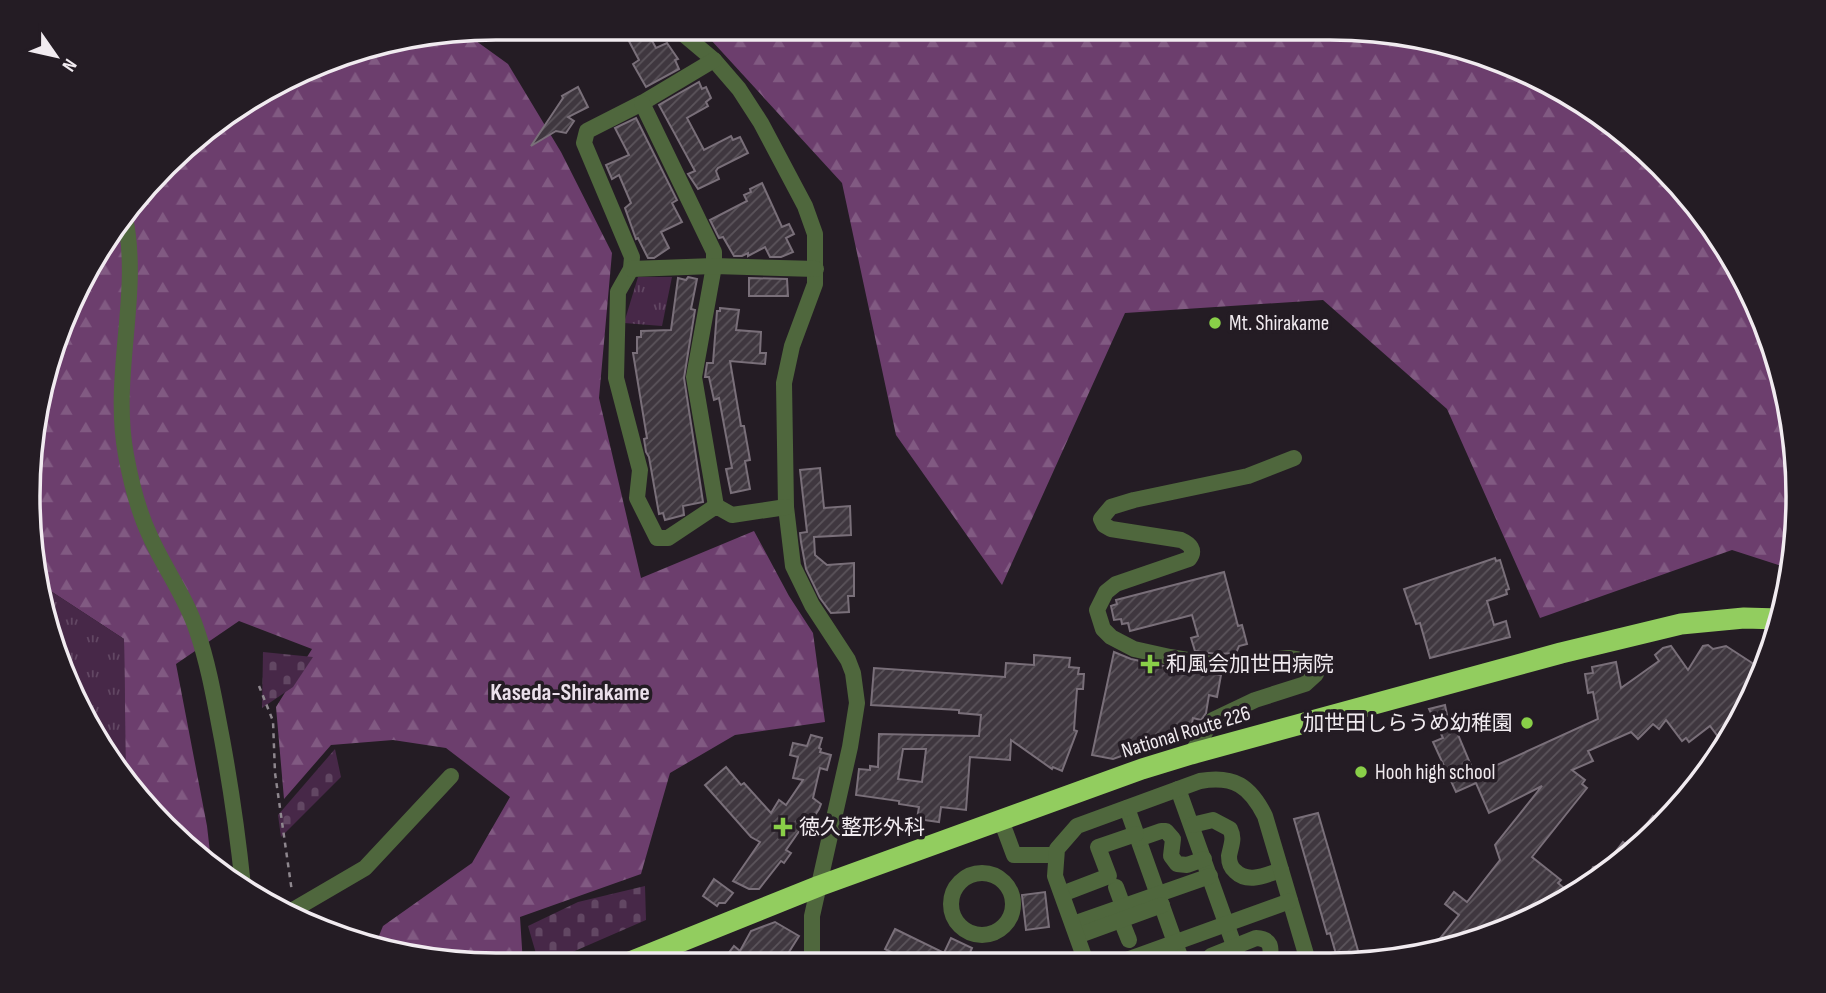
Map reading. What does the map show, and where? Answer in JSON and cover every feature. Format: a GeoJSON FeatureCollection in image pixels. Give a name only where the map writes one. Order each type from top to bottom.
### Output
{"type":"FeatureCollection","features":[{"type":"Feature","properties":{"kind":"highway","name":"National Route 226"},"geometry":{"type":"LineString","coordinates":[[652,953],[819,886],[1191,754],[1548,656],[1681,624],[1744,618],[1769,619]]}},
{"type":"Feature","properties":{"kind":"street"},"geometry":{"type":"LineString","coordinates":[[690,40],[714,60],[739,89],[761,123],[805,206],[815,234],[815,284],[792,346],[784,383],[786,507],[793,566],[812,605],[848,660],[856,692],[850,747],[812,916],[812,953]]}},
{"type":"Feature","properties":{"kind":"street"},"geometry":{"type":"LineString","coordinates":[[714,60],[642,103],[587,131],[584,144],[632,257],[631,269],[618,292],[616,378],[640,470],[637,498],[657,538],[668,538],[716,506]]}},
{"type":"Feature","properties":{"kind":"street"},"geometry":{"type":"LineString","coordinates":[[642,103],[715,251],[715,266],[694,377],[716,506]]}},
{"type":"Feature","properties":{"kind":"street"},"geometry":{"type":"LineString","coordinates":[[126,231],[131,285],[121,373],[120,413],[125,453],[134,493],[149,535],[197,629],[211,679],[241,875]]}},
{"type":"Feature","properties":{"kind":"street"},"geometry":{"type":"LineString","coordinates":[[631,269],[715,266],[816,269]]}},
{"type":"Feature","properties":{"kind":"street"},"geometry":{"type":"LineString","coordinates":[[1191,754],[1213,720],[1255,700],[1305,684],[1316,674],[1315,662],[1289,658],[1217,665],[1134,649],[1111,637],[1098,619],[1097,610],[1106,592],[1116,584],[1189,559],[1192,548],[1181,540],[1111,529],[1104,525],[1101,519],[1111,507],[1122,503],[1248,476],[1294,458]]}},
{"type":"Feature","properties":{"kind":"street"},"geometry":{"type":"LineString","coordinates":[[716,506],[732,515],[786,507]]}},
{"type":"Feature","properties":{"kind":"street"},"geometry":{"type":"LineString","coordinates":[[298,907],[365,868],[452,776]]}},
{"type":"Feature","properties":{"kind":"street"},"geometry":{"type":"LineString","coordinates":[[1083,953],[1055,876],[1055,855],[1066,836],[1077,826],[1200,780],[1225,779],[1252,793],[1265,816],[1306,953]]}},
{"type":"Feature","properties":{"kind":"street"},"geometry":{"type":"LineString","coordinates":[[1178,789],[1238,953]]}},
{"type":"Feature","properties":{"kind":"street"},"geometry":{"type":"LineString","coordinates":[[1127,808],[1179,953]]}},
{"type":"Feature","properties":{"kind":"street"},"geometry":{"type":"LineString","coordinates":[[1001,820],[1014,855],[1002,880]]}},
{"type":"Feature","properties":{"kind":"street"},"geometry":{"type":"LineString","coordinates":[[1192,825],[1213,820],[1230,829],[1233,840],[1230,863],[1242,877],[1253,878],[1281,870]]}},
{"type":"Feature","properties":{"kind":"street"},"geometry":{"type":"LineString","coordinates":[[1062,894],[1109,876],[1098,847],[1137,836],[1166,831],[1173,839],[1171,856],[1177,864],[1187,865],[1204,859]]}},
{"type":"Feature","properties":{"kind":"street"},"geometry":{"type":"LineString","coordinates":[[1014,855],[1055,855]]}},
{"type":"Feature","properties":{"kind":"street"},"geometry":{"type":"LineString","coordinates":[[1075,930],[1160,899],[1210,876]]}},
{"type":"Feature","properties":{"kind":"street"},"geometry":{"type":"LineString","coordinates":[[1116,887],[1129,940]]}},
{"type":"Feature","properties":{"kind":"street"},"geometry":{"type":"LineString","coordinates":[[1145,953],[1290,901]]}},
{"type":"Feature","properties":{"kind":"street"},"geometry":{"type":"LineString","coordinates":[[1239,953],[1256,938],[1271,945],[1272,953]]}},
{"type":"Feature","properties":{"kind":"path"},"geometry":{"type":"LineString","coordinates":[[259,686],[273,721],[275,773],[290,903]]}},
{"type":"Feature","properties":{"kind":"green space"},"geometry":{"type":"Polygon","coordinates":[[[711,40],[1359,41],[1419,49],[1476,64],[1504,75],[1558,101],[1630,153],[1673,196],[1725,268],[1762,350],[1777,407],[1786,496],[1780,566],[1732,550],[1540,618],[1447,409],[1323,300],[1125,313],[1002,585],[896,435],[842,183],[711,40]]]}},
{"type":"Feature","properties":{"kind":"green space"},"geometry":{"type":"Polygon","coordinates":[[[476,41],[508,64],[561,152],[612,253],[599,398],[641,578],[754,531],[789,596],[813,633],[825,722],[735,735],[670,773],[641,874],[520,917],[522,953],[437,949],[378,937],[383,926],[472,863],[510,797],[446,748],[393,740],[331,745],[284,799],[276,707],[312,649],[239,621],[176,664],[210,851],[153,797],[125,761],[124,639],[50,591],[41,526],[41,467],[49,407],[64,350],[101,268],[135,219],[174,174],[219,135],[268,101],[350,64],[407,49],[476,41]]]}},
{"type":"Feature","properties":{"kind":"green space"},"geometry":{"type":"Polygon","coordinates":[[[638,277],[672,277],[662,326],[624,323],[638,277]]]}},
{"type":"Feature","properties":{"kind":"green space"},"geometry":{"type":"Polygon","coordinates":[[[50,591],[124,639],[126,762],[101,725],[75,671],[64,643],[50,591]]]}},
{"type":"Feature","properties":{"kind":"green space"},"geometry":{"type":"Polygon","coordinates":[[[263,652],[313,657],[293,687],[262,708],[263,652]]]}},
{"type":"Feature","properties":{"kind":"green space"},"geometry":{"type":"Polygon","coordinates":[[[335,749],[341,777],[281,837],[278,815],[335,749]]]}},
{"type":"Feature","properties":{"kind":"green space"},"geometry":{"type":"Polygon","coordinates":[[[645,886],[646,920],[570,953],[536,953],[528,926],[578,902],[645,886]]]}},
{"type":"Feature","properties":{"kind":"building"},"geometry":{"type":"Polygon","coordinates":[[[628,40],[652,40],[656,48],[667,43],[678,59],[675,60],[679,69],[646,87],[633,64],[639,60],[628,40]]]}},
{"type":"Feature","properties":{"kind":"building"},"geometry":{"type":"Polygon","coordinates":[[[699,82],[702,89],[706,87],[711,98],[706,102],[708,106],[687,118],[704,150],[731,136],[733,140],[740,137],[748,153],[718,168],[716,171],[719,179],[698,189],[688,174],[695,171],[659,105],[699,82]]]}},
{"type":"Feature","properties":{"kind":"building"},"geometry":{"type":"Polygon","coordinates":[[[578,87],[588,107],[568,117],[574,121],[566,133],[556,131],[531,146],[562,96],[578,87]]]}},
{"type":"Feature","properties":{"kind":"building"},"geometry":{"type":"Polygon","coordinates":[[[636,118],[677,200],[672,203],[682,222],[661,232],[669,248],[654,258],[648,258],[638,238],[636,239],[625,208],[631,203],[619,175],[612,179],[606,165],[629,155],[615,128],[636,118]]]}},
{"type":"Feature","properties":{"kind":"building"},"geometry":{"type":"Polygon","coordinates":[[[762,183],[782,227],[789,224],[794,234],[786,238],[793,252],[781,257],[770,257],[765,247],[748,256],[748,253],[734,256],[723,237],[719,238],[710,220],[747,201],[744,195],[762,183]]]}},
{"type":"Feature","properties":{"kind":"building"},"geometry":{"type":"Polygon","coordinates":[[[688,277],[697,279],[684,378],[703,502],[683,506],[684,515],[665,520],[663,513],[659,514],[646,452],[644,439],[647,438],[633,353],[637,353],[637,337],[641,337],[641,331],[671,330],[678,278],[686,280],[688,277]]]}},
{"type":"Feature","properties":{"kind":"building"},"geometry":{"type":"Polygon","coordinates":[[[749,278],[787,279],[788,296],[749,296],[749,278]]]}},
{"type":"Feature","properties":{"kind":"building"},"geometry":{"type":"Polygon","coordinates":[[[720,308],[739,310],[736,330],[761,332],[760,353],[766,353],[765,364],[730,361],[750,460],[745,461],[750,489],[731,493],[726,469],[732,468],[719,398],[714,400],[709,377],[705,377],[707,363],[713,363],[717,311],[720,311],[720,308]]]}},
{"type":"Feature","properties":{"kind":"building"},"geometry":{"type":"Polygon","coordinates":[[[820,468],[824,508],[850,506],[851,535],[814,537],[815,555],[827,565],[854,563],[854,596],[848,596],[849,612],[831,613],[820,598],[806,569],[800,533],[807,532],[800,470],[820,468]]]}},
{"type":"Feature","properties":{"kind":"building"},"geometry":{"type":"Polygon","coordinates":[[[1495,558],[1496,561],[1500,560],[1509,589],[1506,590],[1507,594],[1487,601],[1494,625],[1506,621],[1510,637],[1430,658],[1420,623],[1416,624],[1404,589],[1495,558]]]}},
{"type":"Feature","properties":{"kind":"building"},"geometry":{"type":"Polygon","coordinates":[[[1224,572],[1238,626],[1242,625],[1247,644],[1239,646],[1236,653],[1195,651],[1191,638],[1198,636],[1192,615],[1130,631],[1128,623],[1122,624],[1121,619],[1114,620],[1111,606],[1117,604],[1116,600],[1224,572]]]}},
{"type":"Feature","properties":{"kind":"building"},"geometry":{"type":"Polygon","coordinates":[[[1708,645],[1713,649],[1726,646],[1754,664],[1718,736],[1710,726],[1689,742],[1686,738],[1682,741],[1666,720],[1659,729],[1653,724],[1638,739],[1631,732],[1588,751],[1593,761],[1572,770],[1585,780],[1582,784],[1587,788],[1532,857],[1561,880],[1558,883],[1564,888],[1504,918],[1439,939],[1459,915],[1445,904],[1454,892],[1467,902],[1500,860],[1495,845],[1542,786],[1489,813],[1476,783],[1456,792],[1433,742],[1443,738],[1429,709],[1445,705],[1448,720],[1451,718],[1475,775],[1598,719],[1593,692],[1588,693],[1585,674],[1593,673],[1592,667],[1616,662],[1621,688],[1659,661],[1655,655],[1663,648],[1671,646],[1688,670],[1703,646],[1708,645]]]}},
{"type":"Feature","properties":{"kind":"building"},"geometry":{"type":"Polygon","coordinates":[[[1114,652],[1131,659],[1168,667],[1221,675],[1217,697],[1209,695],[1206,713],[1201,720],[1193,718],[1190,732],[1113,759],[1092,755],[1114,652]]]}},
{"type":"Feature","properties":{"kind":"building"},"geometry":{"type":"Polygon","coordinates":[[[1034,655],[1070,658],[1069,667],[1079,668],[1078,674],[1084,674],[1083,689],[1077,689],[1074,730],[1077,731],[1062,771],[1053,767],[1052,769],[1011,740],[1010,760],[970,757],[966,810],[941,807],[939,822],[917,819],[919,807],[899,804],[899,801],[856,795],[859,769],[870,770],[870,766],[878,767],[879,734],[979,736],[981,715],[959,713],[959,710],[871,705],[874,668],[1005,677],[1006,663],[1034,665],[1034,655]],[[903,749],[898,779],[922,782],[926,749],[903,749]]]}},
{"type":"Feature","properties":{"kind":"building","name":"徳久整形外科"},"geometry":{"type":"Polygon","coordinates":[[[811,735],[822,738],[820,752],[831,755],[827,770],[820,768],[813,798],[821,804],[819,809],[812,820],[809,817],[786,850],[791,853],[784,863],[781,861],[759,889],[749,889],[733,881],[760,842],[751,837],[705,785],[726,767],[771,813],[779,800],[786,805],[803,780],[793,778],[798,757],[790,755],[793,743],[807,746],[811,735]]]}},
{"type":"Feature","properties":{"kind":"building"},"geometry":{"type":"Polygon","coordinates":[[[1318,813],[1358,952],[1336,953],[1330,933],[1327,934],[1294,819],[1318,813]]]}},
{"type":"Feature","properties":{"kind":"building"},"geometry":{"type":"Polygon","coordinates":[[[714,879],[733,893],[725,903],[719,903],[717,906],[703,896],[714,879]]]}},
{"type":"Feature","properties":{"kind":"building"},"geometry":{"type":"Polygon","coordinates":[[[1045,892],[1049,927],[1026,930],[1022,895],[1045,892]]]}},
{"type":"Feature","properties":{"kind":"building"},"geometry":{"type":"Polygon","coordinates":[[[775,922],[799,936],[790,953],[729,953],[734,946],[740,951],[751,931],[775,922]]]}},
{"type":"Feature","properties":{"kind":"building"},"geometry":{"type":"Polygon","coordinates":[[[895,929],[944,953],[893,953],[885,949],[895,929]]]}},
{"type":"Feature","properties":{"kind":"building"},"geometry":{"type":"Polygon","coordinates":[[[951,938],[972,948],[970,953],[944,953],[951,938]]]}},
{"type":"Feature","properties":{"kind":"place","name":"Mt. Shirakame"},"geometry":{"type":"Point","coordinates":[1215,323]}},
{"type":"Feature","properties":{"kind":"place","name":"和風会加世田病院"},"geometry":{"type":"Point","coordinates":[1150,664]}},
{"type":"Feature","properties":{"kind":"place","name":"加世田しらうめ幼稚園"},"geometry":{"type":"Point","coordinates":[1527,723]}},
{"type":"Feature","properties":{"kind":"place","name":"Hooh high school"},"geometry":{"type":"Point","coordinates":[1361,772]}},
{"type":"Feature","properties":{"kind":"place","name":"徳久整形外科"},"geometry":{"type":"Point","coordinates":[783,827]}},
{"type":"Feature","properties":{"kind":"district","name":"Kaseda-Shirakame"},"geometry":{"type":"Point","coordinates":[570,692]}}]}
